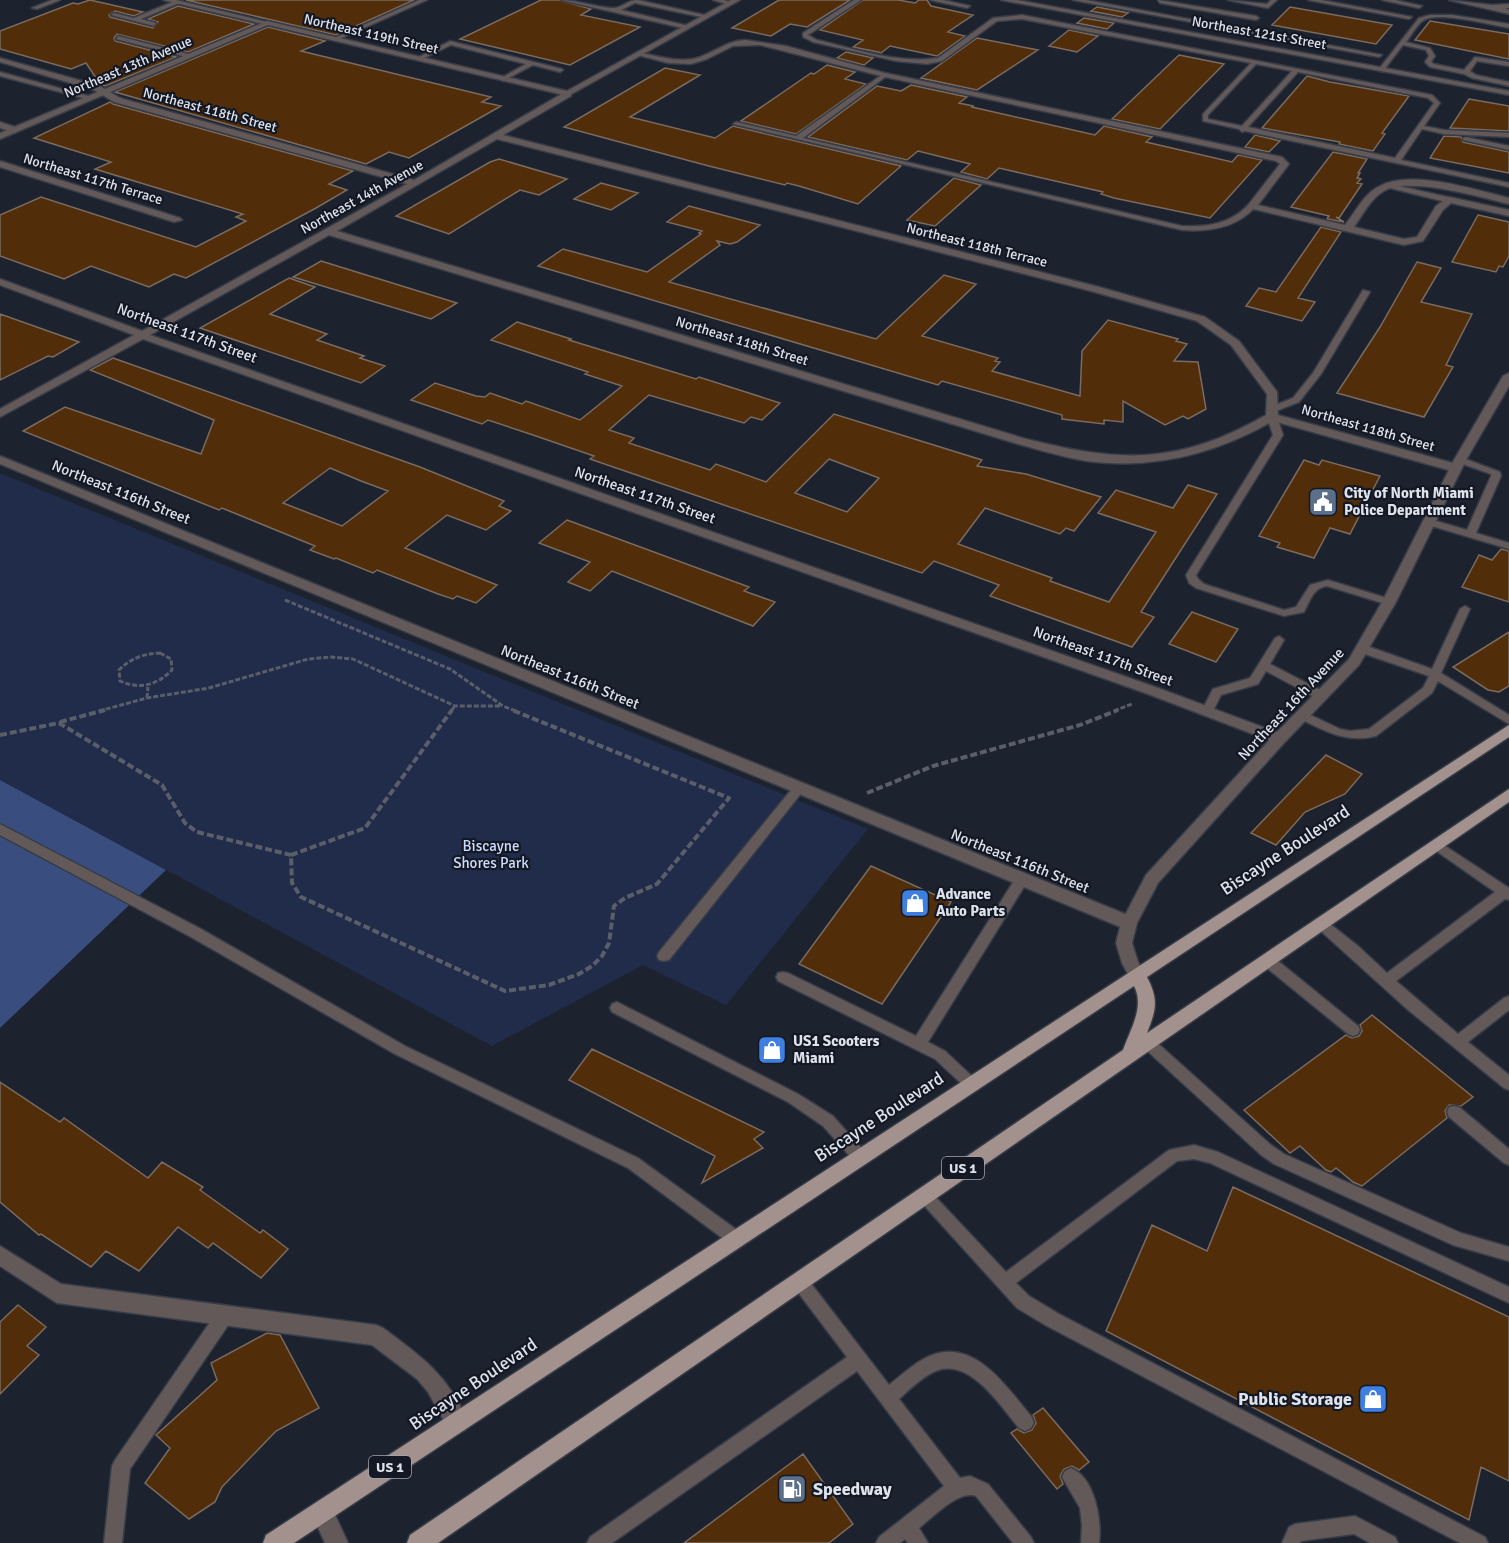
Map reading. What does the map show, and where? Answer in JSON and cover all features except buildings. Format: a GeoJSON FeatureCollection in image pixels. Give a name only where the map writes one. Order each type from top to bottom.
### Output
{"type":"FeatureCollection","features":[{"type":"Feature","properties":{"kind":"main road","name":"Biscayne Boulevard"},"geometry":{"type":"LineString","coordinates":[[274,1543],[1509,730]]}},
{"type":"Feature","properties":{"kind":"main road","name":"US 1"},"geometry":{"type":"LineString","coordinates":[[418,1543],[1509,794]]}},
{"type":"Feature","properties":{"kind":"main road"},"geometry":{"type":"LineString","coordinates":[[1129,1056],[1147,1010],[1146,992],[1137,975]]}},
{"type":"Feature","properties":{"kind":"street","name":"Northeast 119th Street"},"geometry":{"type":"LineString","coordinates":[[167,0],[568,94]]}},
{"type":"Feature","properties":{"kind":"street","name":"Northeast 121st Street"},"geometry":{"type":"LineString","coordinates":[[1005,0],[1506,93]]}},
{"type":"Feature","properties":{"kind":"street"},"geometry":{"type":"LineString","coordinates":[[1453,0],[1509,12]]}},
{"type":"Feature","properties":{"kind":"street"},"geometry":{"type":"LineString","coordinates":[[1485,0],[1509,4]]}},
{"type":"Feature","properties":{"kind":"street","name":"Northeast 14th Avenue"},"geometry":{"type":"LineString","coordinates":[[0,414],[415,183],[638,54],[733,2]]}},
{"type":"Feature","properties":{"kind":"street"},"geometry":{"type":"LineString","coordinates":[[1492,7],[1509,4]]}},
{"type":"Feature","properties":{"kind":"street","name":"Northeast 13th Avenue"},"geometry":{"type":"LineString","coordinates":[[0,136],[267,23]]}},
{"type":"Feature","properties":{"kind":"street"},"geometry":{"type":"LineString","coordinates":[[638,54],[665,60],[699,60],[728,44],[747,42],[830,58],[885,75],[1284,161],[1285,164],[1252,206],[1404,242],[1414,242],[1420,239],[1438,208],[1449,200],[1509,213]]}},
{"type":"Feature","properties":{"kind":"street","name":"Northeast 118th Street"},"geometry":{"type":"LineString","coordinates":[[0,60],[97,88],[117,100],[415,183]]}},
{"type":"Feature","properties":{"kind":"street"},"geometry":{"type":"LineString","coordinates":[[0,125],[15,130]]}},
{"type":"Feature","properties":{"kind":"street","name":"Northeast 118th Terrace"},"geometry":{"type":"LineString","coordinates":[[495,136],[1095,289],[1201,319],[1235,343],[1274,394],[1272,413]]}},
{"type":"Feature","properties":{"kind":"street","name":"Northeast 117th Terrace"},"geometry":{"type":"LineString","coordinates":[[0,164],[177,220]]}},
{"type":"Feature","properties":{"kind":"street"},"geometry":{"type":"LineString","coordinates":[[1347,229],[1380,188],[1389,185],[1426,183],[1509,201]]}},
{"type":"Feature","properties":{"kind":"street"},"geometry":{"type":"LineString","coordinates":[[1473,205],[1479,195]]}},
{"type":"Feature","properties":{"kind":"street","name":"Northeast 118th Street"},"geometry":{"type":"LineString","coordinates":[[328,231],[1022,442],[1086,457],[1151,459],[1203,450],[1242,435],[1272,413],[1458,464]]}},
{"type":"Feature","properties":{"kind":"street","name":"Northeast 117th Street"},"geometry":{"type":"LineString","coordinates":[[0,282],[1153,691],[1279,739]]}},
{"type":"Feature","properties":{"kind":"street","name":"Northeast 16th Avenue"},"geometry":{"type":"LineString","coordinates":[[1137,975],[1130,963],[1124,943],[1129,923],[1152,879],[1363,649],[1389,603],[1458,464],[1509,376]]}},
{"type":"Feature","properties":{"kind":"street","name":"Northeast 116th Street"},"geometry":{"type":"LineString","coordinates":[[0,460],[1129,923]]}},
{"type":"Feature","properties":{"kind":"street"},"geometry":{"type":"LineString","coordinates":[[0,1255],[57,1293],[376,1335],[424,1372],[435,1385],[457,1422]]}},
{"type":"Feature","properties":{"kind":"street"},"geometry":{"type":"LineString","coordinates":[[322,1512],[337,1543]]}},
{"type":"Feature","properties":{"kind":"lane"},"geometry":{"type":"LineString","coordinates":[[35,8],[57,0]]}},
{"type":"Feature","properties":{"kind":"lane"},"geometry":{"type":"LineString","coordinates":[[335,39],[423,0]]}},
{"type":"Feature","properties":{"kind":"lane"},"geometry":{"type":"LineString","coordinates":[[564,0],[687,27]]}},
{"type":"Feature","properties":{"kind":"lane"},"geometry":{"type":"LineString","coordinates":[[716,0],[733,2]]}},
{"type":"Feature","properties":{"kind":"lane"},"geometry":{"type":"LineString","coordinates":[[858,0],[804,36],[815,41],[913,61],[932,62],[940,60],[995,19],[1011,16],[1430,96],[1437,103],[1396,162]]}},
{"type":"Feature","properties":{"kind":"lane"},"geometry":{"type":"LineString","coordinates":[[933,0],[967,6]]}},
{"type":"Feature","properties":{"kind":"lane"},"geometry":{"type":"LineString","coordinates":[[1076,0],[1379,55]]}},
{"type":"Feature","properties":{"kind":"lane"},"geometry":{"type":"LineString","coordinates":[[1147,13],[1160,0],[1256,18]]}},
{"type":"Feature","properties":{"kind":"lane"},"geometry":{"type":"LineString","coordinates":[[1231,0],[1268,6]]}},
{"type":"Feature","properties":{"kind":"lane"},"geometry":{"type":"LineString","coordinates":[[1243,30],[1274,0]]}},
{"type":"Feature","properties":{"kind":"lane"},"geometry":{"type":"LineString","coordinates":[[1311,0],[1409,17]]}},
{"type":"Feature","properties":{"kind":"lane"},"geometry":{"type":"LineString","coordinates":[[1385,0],[1419,6]]}},
{"type":"Feature","properties":{"kind":"lane"},"geometry":{"type":"LineString","coordinates":[[615,10],[634,1],[705,16]]}},
{"type":"Feature","properties":{"kind":"lane"},"geometry":{"type":"LineString","coordinates":[[134,20],[177,2]]}},
{"type":"Feature","properties":{"kind":"lane"},"geometry":{"type":"LineString","coordinates":[[114,15],[154,24]]}},
{"type":"Feature","properties":{"kind":"lane"},"geometry":{"type":"LineString","coordinates":[[1381,70],[1421,19],[1425,17],[1445,16],[1509,26]]}},
{"type":"Feature","properties":{"kind":"lane"},"geometry":{"type":"LineString","coordinates":[[118,38],[190,56]]}},
{"type":"Feature","properties":{"kind":"lane"},"geometry":{"type":"LineString","coordinates":[[418,59],[450,43],[560,70]]}},
{"type":"Feature","properties":{"kind":"lane"},"geometry":{"type":"LineString","coordinates":[[1402,43],[1428,49],[1432,56],[1428,64],[1466,72],[1474,77],[1509,83],[1506,93]]}},
{"type":"Feature","properties":{"kind":"lane"},"geometry":{"type":"LineString","coordinates":[[1466,72],[1475,59],[1509,64]]}},
{"type":"Feature","properties":{"kind":"lane"},"geometry":{"type":"LineString","coordinates":[[1256,62],[1203,117],[1209,123],[1509,185]]}},
{"type":"Feature","properties":{"kind":"lane"},"geometry":{"type":"LineString","coordinates":[[503,79],[532,63]]}},
{"type":"Feature","properties":{"kind":"lane"},"geometry":{"type":"LineString","coordinates":[[1438,80],[1446,68]]}},
{"type":"Feature","properties":{"kind":"lane"},"geometry":{"type":"LineString","coordinates":[[1242,130],[1297,69]]}},
{"type":"Feature","properties":{"kind":"lane"},"geometry":{"type":"LineString","coordinates":[[0,74],[90,98]]}},
{"type":"Feature","properties":{"kind":"lane"},"geometry":{"type":"LineString","coordinates":[[798,138],[885,75]]}},
{"type":"Feature","properties":{"kind":"lane"},"geometry":{"type":"LineString","coordinates":[[736,124],[1182,228],[1230,223],[1240,219],[1252,206]]}},
{"type":"Feature","properties":{"kind":"lane"},"geometry":{"type":"LineString","coordinates":[[1420,127],[1509,148]]}},
{"type":"Feature","properties":{"kind":"lane"},"geometry":{"type":"LineString","coordinates":[[1444,132],[1509,134]]}},
{"type":"Feature","properties":{"kind":"lane"},"geometry":{"type":"LineString","coordinates":[[1389,185],[1449,200]]}},
{"type":"Feature","properties":{"kind":"lane"},"geometry":{"type":"LineString","coordinates":[[1366,291],[1317,374],[1296,400],[1272,413],[1278,435],[1191,575],[1193,581],[1200,586],[1284,613],[1300,610],[1312,586],[1319,583],[1328,583],[1389,603]]}},
{"type":"Feature","properties":{"kind":"lane"},"geometry":{"type":"LineString","coordinates":[[1458,464],[1488,469],[1495,472],[1496,476],[1470,534]]}},
{"type":"Feature","properties":{"kind":"lane"},"geometry":{"type":"LineString","coordinates":[[1429,522],[1509,546]]}},
{"type":"Feature","properties":{"kind":"lane"},"geometry":{"type":"LineString","coordinates":[[1302,716],[1337,732],[1350,735],[1372,733],[1428,690],[1465,609]]}},
{"type":"Feature","properties":{"kind":"lane"},"geometry":{"type":"LineString","coordinates":[[1207,712],[1217,692],[1254,681],[1279,640]]}},
{"type":"Feature","properties":{"kind":"lane"},"geometry":{"type":"LineString","coordinates":[[1363,649],[1436,674],[1509,720]]}},
{"type":"Feature","properties":{"kind":"lane"},"geometry":{"type":"LineString","coordinates":[[1264,665],[1322,696]]}},
{"type":"Feature","properties":{"kind":"lane"},"geometry":{"type":"LineString","coordinates":[[663,956],[799,788]]}},
{"type":"Feature","properties":{"kind":"lane"},"geometry":{"type":"LineString","coordinates":[[0,829],[196,933],[400,1050],[633,1163],[735,1238]]}},
{"type":"Feature","properties":{"kind":"lane"},"geometry":{"type":"LineString","coordinates":[[1386,981],[1506,894],[1436,845]]}},
{"type":"Feature","properties":{"kind":"lane"},"geometry":{"type":"LineString","coordinates":[[920,1044],[1022,879]]}},
{"type":"Feature","properties":{"kind":"lane"},"geometry":{"type":"LineString","coordinates":[[1320,924],[1509,1084]]}},
{"type":"Feature","properties":{"kind":"lane"},"geometry":{"type":"LineString","coordinates":[[1268,960],[1353,1030]]}},
{"type":"Feature","properties":{"kind":"lane"},"geometry":{"type":"LineString","coordinates":[[783,977],[940,1055],[971,1084]]}},
{"type":"Feature","properties":{"kind":"lane"},"geometry":{"type":"LineString","coordinates":[[1458,1042],[1509,1002]]}},
{"type":"Feature","properties":{"kind":"lane"},"geometry":{"type":"LineString","coordinates":[[617,1008],[793,1098],[828,1121],[860,1157]]}},
{"type":"Feature","properties":{"kind":"lane"},"geometry":{"type":"LineString","coordinates":[[1148,1043],[1279,1159],[1459,1240],[1509,1254]]}},
{"type":"Feature","properties":{"kind":"lane"},"geometry":{"type":"LineString","coordinates":[[1454,1112],[1509,1158]]}},
{"type":"Feature","properties":{"kind":"lane"},"geometry":{"type":"LineString","coordinates":[[1004,1283],[1174,1155],[1194,1152],[1223,1162],[1509,1295]]}},
{"type":"Feature","properties":{"kind":"lane"},"geometry":{"type":"LineString","coordinates":[[925,1196],[1023,1302],[1053,1320],[1479,1543]]}},
{"type":"Feature","properties":{"kind":"lane"},"geometry":{"type":"LineString","coordinates":[[800,1282],[956,1488]]}},
{"type":"Feature","properties":{"kind":"lane"},"geometry":{"type":"LineString","coordinates":[[114,1543],[121,1466],[225,1315]]}},
{"type":"Feature","properties":{"kind":"lane"},"geometry":{"type":"LineString","coordinates":[[596,1543],[859,1359]]}},
{"type":"Feature","properties":{"kind":"lane"},"geometry":{"type":"LineString","coordinates":[[887,1397],[935,1362],[948,1359],[977,1369],[1025,1422]]}},
{"type":"Feature","properties":{"kind":"lane"},"geometry":{"type":"LineString","coordinates":[[1071,1477],[1089,1504],[1093,1528],[1090,1543]]}},
{"type":"Feature","properties":{"kind":"lane"},"geometry":{"type":"LineString","coordinates":[[885,1543],[956,1488],[970,1485],[982,1490],[1025,1543]]}},
{"type":"Feature","properties":{"kind":"lane"},"geometry":{"type":"LineString","coordinates":[[1292,1543],[1295,1533],[1354,1525],[1389,1543]]}},
{"type":"Feature","properties":{"kind":"lane"},"geometry":{"type":"LineString","coordinates":[[907,1526],[919,1543]]}},
{"type":"Feature","properties":{"kind":"path"},"geometry":{"type":"LineString","coordinates":[[274,595],[450,669],[503,706],[729,798],[657,884],[625,898],[614,906],[610,942],[603,957],[591,967],[543,986],[523,991],[505,991],[301,897],[294,892],[291,886],[291,855]]}},
{"type":"Feature","properties":{"kind":"path"},"geometry":{"type":"LineString","coordinates":[[160,653],[171,659],[172,670],[164,680],[148,687],[131,687],[120,681],[119,670],[128,660],[144,654],[160,653]]}},
{"type":"Feature","properties":{"kind":"path"},"geometry":{"type":"LineString","coordinates":[[0,735],[59,723],[147,698],[209,688],[308,659],[332,657],[353,659],[455,706],[503,706]]}},
{"type":"Feature","properties":{"kind":"path"},"geometry":{"type":"LineString","coordinates":[[147,698],[148,687]]}},
{"type":"Feature","properties":{"kind":"path"},"geometry":{"type":"LineString","coordinates":[[837,804],[933,766],[1080,725],[1132,704],[1153,691]]}},
{"type":"Feature","properties":{"kind":"path"},"geometry":{"type":"LineString","coordinates":[[59,723],[162,785],[185,823],[197,831],[291,855],[365,828],[455,706]]}},
{"type":"Feature","properties":{"kind":"green space","name":"Biscayne Shores Park"},"geometry":{"type":"Polygon","coordinates":[[[0,473],[868,829],[726,1005],[643,965],[492,1046],[0,780],[0,473]]]}},
{"type":"Feature","properties":{"kind":"shaded area"},"geometry":{"type":"Polygon","coordinates":[[[0,780],[166,870],[0,1028],[0,780]]]}},
{"type":"Feature","properties":{"kind":"place","name":"City of North Miami Police Department"},"geometry":{"type":"Point","coordinates":[1323,502]}},
{"type":"Feature","properties":{"kind":"place","name":"Advance Auto Parts"},"geometry":{"type":"Point","coordinates":[915,903]}},
{"type":"Feature","properties":{"kind":"place","name":"US1 Scooters Miami"},"geometry":{"type":"Point","coordinates":[772,1050]}},
{"type":"Feature","properties":{"kind":"place","name":"Public Storage"},"geometry":{"type":"Point","coordinates":[1373,1399]}},
{"type":"Feature","properties":{"kind":"place","name":"Speedway"},"geometry":{"type":"Point","coordinates":[792,1489]}}]}
